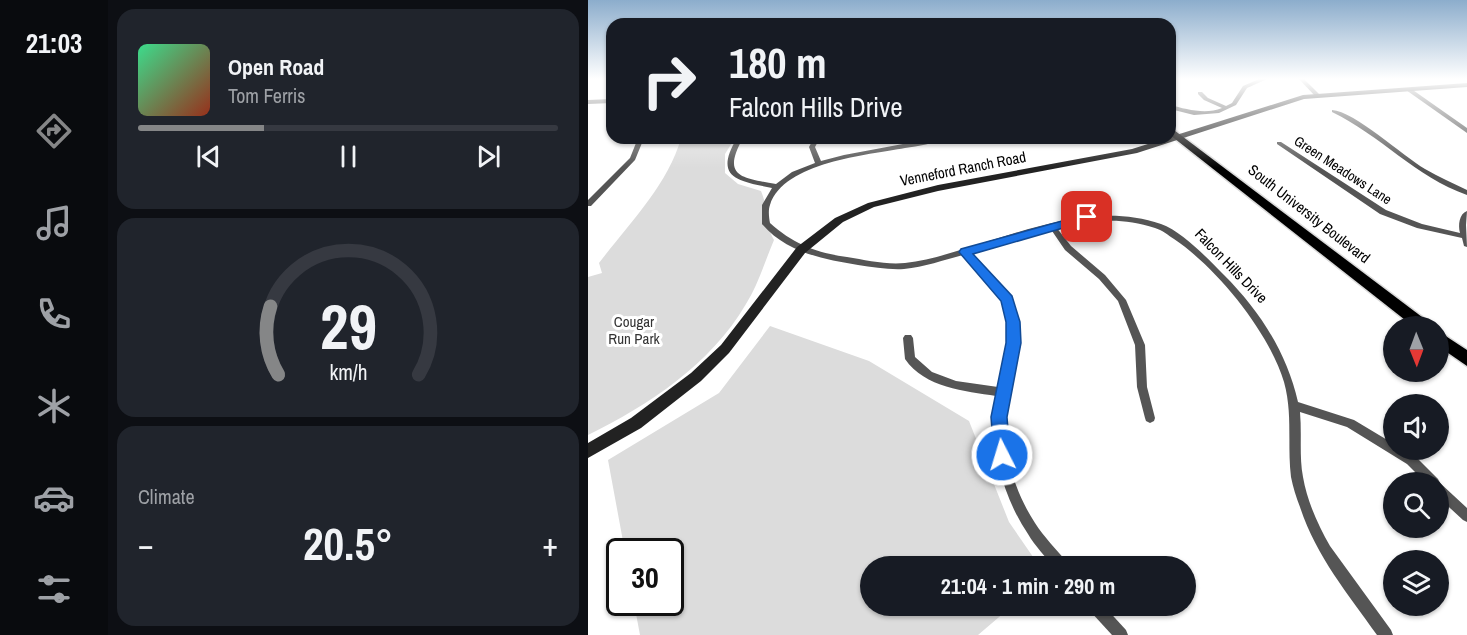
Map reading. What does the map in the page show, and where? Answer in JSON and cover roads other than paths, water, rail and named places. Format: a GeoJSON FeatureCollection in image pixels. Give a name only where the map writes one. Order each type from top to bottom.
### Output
{"type":"FeatureCollection","features":[{"type":"Feature","properties":{"kind":"main road","name":"South University Boulevard"},"geometry":{"type":"LineString","coordinates":[[1176,134],[1411,316]]}},
{"type":"Feature","properties":{"kind":"main road"},"geometry":{"type":"LineString","coordinates":[[1449,345],[1467,359]]}},
{"type":"Feature","properties":{"kind":"street"},"geometry":{"type":"LineString","coordinates":[[1177,109],[1194,113],[1217,112],[1225,109]]}},
{"type":"Feature","properties":{"kind":"street","name":"Venneford Ranch Road"},"geometry":{"type":"LineString","coordinates":[[1176,138],[1263,109]]}},
{"type":"Feature","properties":{"kind":"street"},"geometry":{"type":"LineString","coordinates":[[1436,109],[1467,131]]}},
{"type":"Feature","properties":{"kind":"street"},"geometry":{"type":"LineString","coordinates":[[1334,111],[1351,119],[1422,170],[1467,193]]}},
{"type":"Feature","properties":{"kind":"street","name":"Green Meadows Lane"},"geometry":{"type":"LineString","coordinates":[[1278,143],[1383,212],[1465,240]]}},
{"type":"Feature","properties":{"kind":"street"},"geometry":{"type":"LineString","coordinates":[[588,204],[633,159],[639,144]]}},
{"type":"Feature","properties":{"kind":"street"},"geometry":{"type":"LineString","coordinates":[[736,144],[730,152],[729,166],[733,173],[744,180],[778,187]]}},
{"type":"Feature","properties":{"kind":"street"},"geometry":{"type":"LineString","coordinates":[[814,144],[812,147],[818,163]]}},
{"type":"Feature","properties":{"kind":"street"},"geometry":{"type":"LineString","coordinates":[[897,144],[897,148]]}},
{"type":"Feature","properties":{"kind":"street"},"geometry":{"type":"LineString","coordinates":[[801,250],[781,239],[765,224],[766,205],[778,187],[795,173],[818,163],[915,144]]}},
{"type":"Feature","properties":{"kind":"street","name":"Venneford Ranch Road"},"geometry":{"type":"LineString","coordinates":[[588,451],[660,406],[713,362],[801,250],[839,220],[887,199],[1134,151],[1157,144]]}},
{"type":"Feature","properties":{"kind":"street"},"geometry":{"type":"LineString","coordinates":[[1465,240],[1462,225],[1467,213]]}},
{"type":"Feature","properties":{"kind":"street","name":"Falcon Hills Drive"},"geometry":{"type":"LineString","coordinates":[[801,250],[889,267],[912,265],[1087,217],[1119,218],[1149,223],[1176,235],[1190,246],[1258,318],[1285,366],[1294,406],[1298,479],[1311,523],[1324,547],[1386,635]]}},
{"type":"Feature","properties":{"kind":"street"},"geometry":{"type":"LineString","coordinates":[[1052,226],[1068,248],[1102,277],[1122,300],[1140,345],[1142,387],[1150,418]]}},
{"type":"Feature","properties":{"kind":"street"},"geometry":{"type":"LineString","coordinates":[[965,252],[1007,299],[1013,322],[1013,343],[999,417],[1002,455],[1008,481],[1031,528],[1053,556]]}},
{"type":"Feature","properties":{"kind":"street"},"geometry":{"type":"LineString","coordinates":[[908,338],[910,359],[928,375],[956,385],[1002,392]]}},
{"type":"Feature","properties":{"kind":"street"},"geometry":{"type":"LineString","coordinates":[[1294,406],[1350,423],[1383,443]]}},
{"type":"Feature","properties":{"kind":"street"},"geometry":{"type":"LineString","coordinates":[[1411,460],[1423,472]]}},
{"type":"Feature","properties":{"kind":"street"},"geometry":{"type":"LineString","coordinates":[[1449,499],[1467,516]]}},
{"type":"Feature","properties":{"kind":"street"},"geometry":{"type":"LineString","coordinates":[[1104,616],[1121,635]]}},
{"type":"Feature","properties":{"kind":"park label","name":"Cougar Run Park"},"geometry":{"type":"Point","coordinates":[634,330]}}]}
